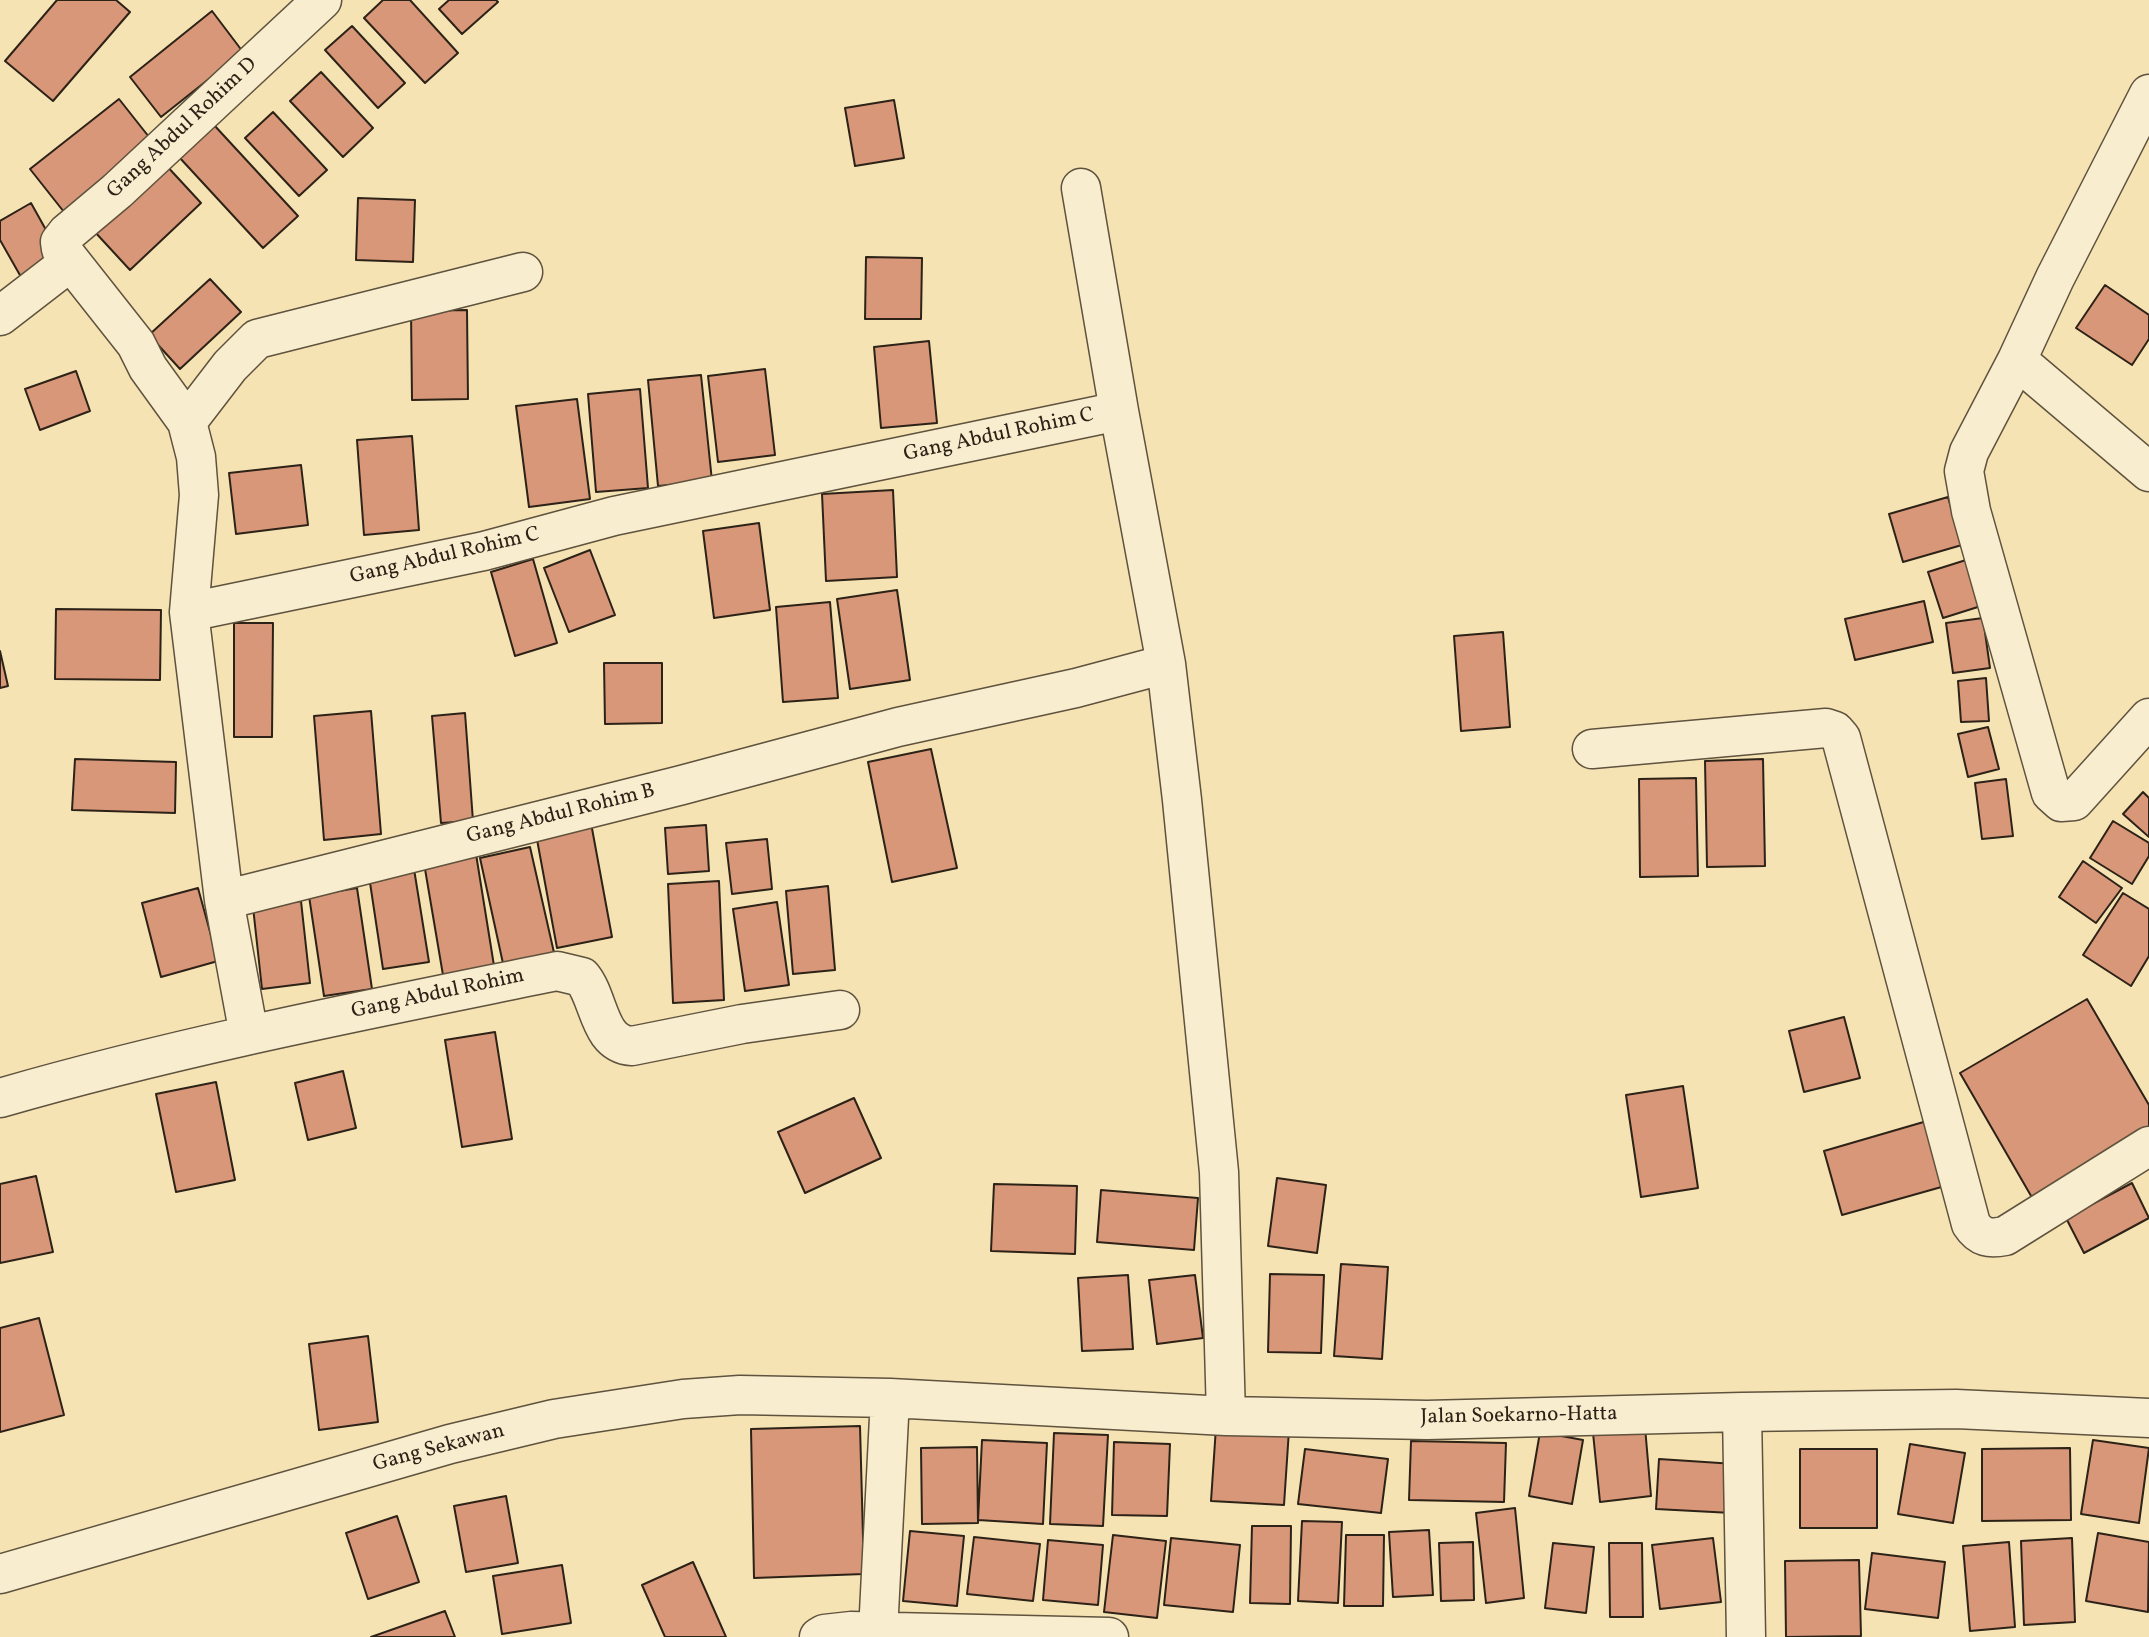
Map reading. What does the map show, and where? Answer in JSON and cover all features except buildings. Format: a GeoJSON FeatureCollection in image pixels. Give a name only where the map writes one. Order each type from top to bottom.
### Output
{"type":"FeatureCollection","features":[{"type":"Feature","properties":{"kind":"street","name":"Gang Abdul Rohim D"},"geometry":{"type":"LineString","coordinates":[[70,262],[61,249],[60,242],[67,233],[117,191],[322,0]]}},
{"type":"Feature","properties":{"kind":"street"},"geometry":{"type":"LineString","coordinates":[[2149,94],[1969,452],[1964,471],[1971,512],[2051,793],[2061,802],[2074,801],[2149,718]]}},
{"type":"Feature","properties":{"kind":"street"},"geometry":{"type":"LineString","coordinates":[[1081,188],[1166,664],[1219,1172],[1226,1416]]}},
{"type":"Feature","properties":{"kind":"street"},"geometry":{"type":"LineString","coordinates":[[0,316],[70,262],[136,344],[148,368],[187,422],[196,457],[199,495],[189,612],[224,900],[249,1035]]}},
{"type":"Feature","properties":{"kind":"street"},"geometry":{"type":"LineString","coordinates":[[187,422],[230,366],[257,339],[523,272]]}},
{"type":"Feature","properties":{"kind":"street"},"geometry":{"type":"LineString","coordinates":[[2017,360],[2149,472]]}},
{"type":"Feature","properties":{"kind":"street","name":"Gang Abdul Rohim C"},"geometry":{"type":"LineString","coordinates":[[189,612],[484,551],[627,514],[1119,411]]}},
{"type":"Feature","properties":{"kind":"street","name":"Gang Abdul Rohim B"},"geometry":{"type":"LineString","coordinates":[[224,900],[682,785],[898,727],[1076,688],[1166,664]]}},
{"type":"Feature","properties":{"kind":"street"},"geometry":{"type":"LineString","coordinates":[[1592,749],[1826,727],[1841,738],[1975,1231],[1992,1238],[2005,1236],[2149,1146]]}},
{"type":"Feature","properties":{"kind":"street","name":"Gang Abdul Rohim"},"geometry":{"type":"LineString","coordinates":[[0,1098],[249,1035],[557,971],[582,977],[594,995],[608,1034],[625,1046],[742,1024],[840,1010]]}},
{"type":"Feature","properties":{"kind":"street","name":"Gang Sekawan"},"geometry":{"type":"LineString","coordinates":[[0,1574],[450,1444],[554,1419],[683,1398],[728,1395],[890,1398]]}},
{"type":"Feature","properties":{"kind":"street"},"geometry":{"type":"LineString","coordinates":[[878,1632],[890,1398]]}},
{"type":"Feature","properties":{"kind":"street","name":"Jalan Soekarno-Hatta"},"geometry":{"type":"LineString","coordinates":[[890,1398],[1226,1416],[1427,1420],[1956,1409],[2149,1418]]}},
{"type":"Feature","properties":{"kind":"street"},"geometry":{"type":"LineString","coordinates":[[1742,1412],[1746,1637]]}},
{"type":"Feature","properties":{"kind":"street"},"geometry":{"type":"LineString","coordinates":[[819,1637],[851,1630],[1108,1637]]}}]}
